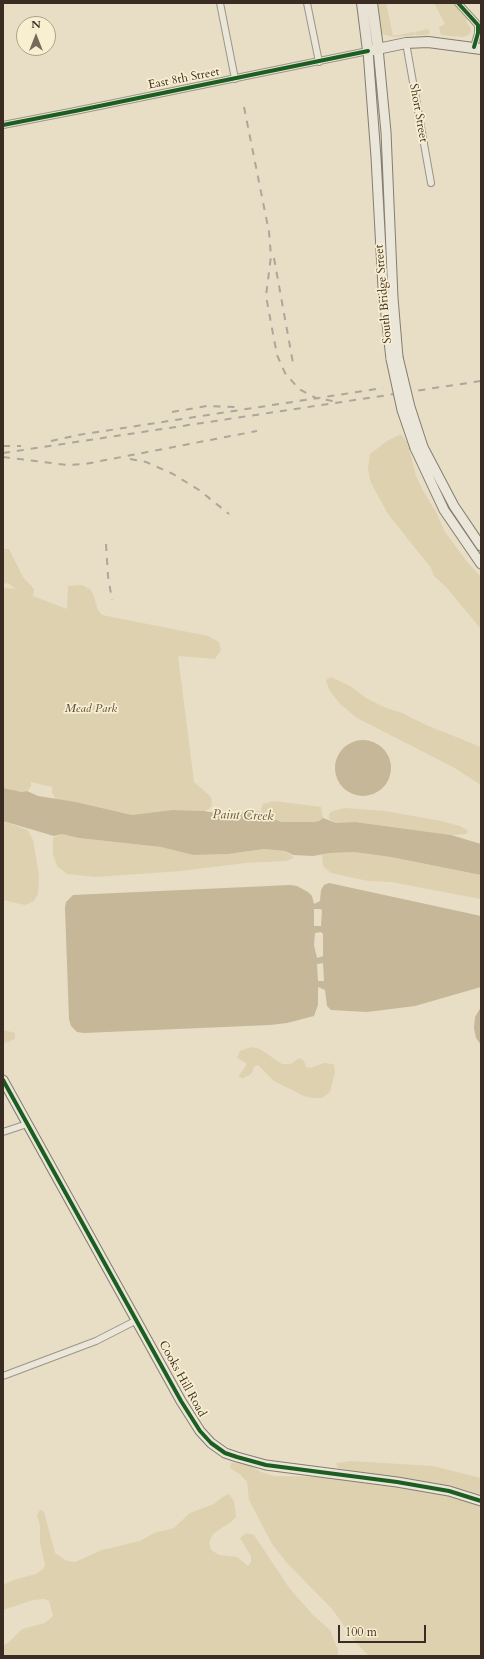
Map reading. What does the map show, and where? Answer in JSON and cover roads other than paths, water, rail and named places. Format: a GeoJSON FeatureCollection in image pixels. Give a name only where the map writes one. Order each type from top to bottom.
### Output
{"type":"FeatureCollection","features":[{"type":"Feature","properties":{"kind":"main road","name":"South Bridge Street"},"geometry":{"type":"LineString","coordinates":[[362,3],[368,51],[376,157],[383,288],[394,358],[410,407],[419,448],[444,510],[481,564]]}},
{"type":"Feature","properties":{"kind":"main road","name":"South Bridge Street"},"geometry":{"type":"LineString","coordinates":[[372,3],[386,132],[394,358]]}},
{"type":"Feature","properties":{"kind":"main road"},"geometry":{"type":"LineString","coordinates":[[368,51],[378,48],[428,42],[478,48]]}},
{"type":"Feature","properties":{"kind":"main road","name":"South Bridge Street"},"geometry":{"type":"LineString","coordinates":[[419,448],[454,506],[481,546]]}},
{"type":"Feature","properties":{"kind":"main road","name":"Cooks Hill Road"},"geometry":{"type":"LineString","coordinates":[[3,1080],[192,1419],[205,1437],[225,1453],[248,1461],[266,1465],[397,1482],[449,1491],[481,1501]]}},
{"type":"Feature","properties":{"kind":"street"},"geometry":{"type":"LineString","coordinates":[[220,3],[235,79]]}},
{"type":"Feature","properties":{"kind":"street"},"geometry":{"type":"LineString","coordinates":[[307,3],[319,62]]}},
{"type":"Feature","properties":{"kind":"street"},"geometry":{"type":"LineString","coordinates":[[458,3],[480,26],[478,33],[478,48]]}},
{"type":"Feature","properties":{"kind":"street","name":"Short Street"},"geometry":{"type":"LineString","coordinates":[[406,44],[431,183]]}},
{"type":"Feature","properties":{"kind":"street","name":"East 8th Street"},"geometry":{"type":"LineString","coordinates":[[3,124],[235,79],[368,51]]}},
{"type":"Feature","properties":{"kind":"street"},"geometry":{"type":"LineString","coordinates":[[3,1132],[27,1124]]}},
{"type":"Feature","properties":{"kind":"street"},"geometry":{"type":"LineString","coordinates":[[3,1376],[96,1342],[137,1320]]}},
{"type":"Feature","properties":{"kind":"water"},"geometry":{"type":"Polygon","coordinates":[[[363,740],[374,742],[383,748],[389,757],[391,768],[389,779],[383,788],[374,794],[363,796],[352,794],[343,788],[337,779],[335,768],[337,757],[343,748],[352,742],[363,740]]]}},
{"type":"Feature","properties":{"kind":"water","name":"Paint Creek"},"geometry":{"type":"Polygon","coordinates":[[[3,788],[22,792],[27,791],[38,796],[76,802],[132,815],[172,810],[204,811],[232,816],[246,811],[262,812],[271,818],[282,822],[314,822],[323,818],[336,823],[355,822],[451,835],[481,844],[481,875],[391,857],[354,852],[330,853],[313,856],[293,855],[285,851],[264,849],[228,854],[193,855],[161,847],[79,838],[62,834],[54,836],[3,821],[3,788]]]}},
{"type":"Feature","properties":{"kind":"water"},"geometry":{"type":"Polygon","coordinates":[[[329,883],[481,916],[481,987],[415,1006],[367,1012],[331,1010],[327,1006],[325,990],[318,987],[318,1005],[314,1016],[287,1023],[270,1025],[84,1033],[77,1032],[71,1026],[69,1019],[65,908],[66,902],[73,895],[290,885],[297,886],[308,892],[312,896],[314,904],[320,901],[321,890],[324,885],[329,883]],[[314,909],[314,926],[321,926],[322,910],[314,909]],[[321,932],[315,933],[314,945],[317,958],[323,956],[323,934],[321,932]],[[323,963],[317,964],[318,981],[324,981],[323,963]]]}},
{"type":"Feature","properties":{"kind":"water"},"geometry":{"type":"Polygon","coordinates":[[[481,1007],[481,1045],[476,1038],[474,1028],[475,1017],[481,1007]]]}},
{"type":"Feature","properties":{"kind":"railway"},"geometry":{"type":"LineString","coordinates":[[244,107],[269,232],[271,256],[266,296],[277,355],[285,373],[299,389],[316,398],[333,401]]}},
{"type":"Feature","properties":{"kind":"railway"},"geometry":{"type":"LineString","coordinates":[[274,258],[293,363]]}},
{"type":"Feature","properties":{"kind":"railway"},"geometry":{"type":"LineString","coordinates":[[3,453],[481,381]]}},
{"type":"Feature","properties":{"kind":"railway"},"geometry":{"type":"LineString","coordinates":[[51,441],[78,435],[383,388]]}},
{"type":"Feature","properties":{"kind":"railway"},"geometry":{"type":"LineString","coordinates":[[172,412],[207,406],[236,407]]}},
{"type":"Feature","properties":{"kind":"railway"},"geometry":{"type":"LineString","coordinates":[[3,457],[67,465],[85,464],[257,431]]}},
{"type":"Feature","properties":{"kind":"railway"},"geometry":{"type":"LineString","coordinates":[[3,446],[21,446]]}},
{"type":"Feature","properties":{"kind":"railway"},"geometry":{"type":"LineString","coordinates":[[130,459],[146,462],[173,474],[199,490],[229,514]]}},
{"type":"Feature","properties":{"kind":"railway"},"geometry":{"type":"LineString","coordinates":[[106,544],[108,576],[112,600]]}},
{"type":"Feature","properties":{"kind":"park label","name":"Mead Park"},"geometry":{"type":"Point","coordinates":[91,709]}}]}
